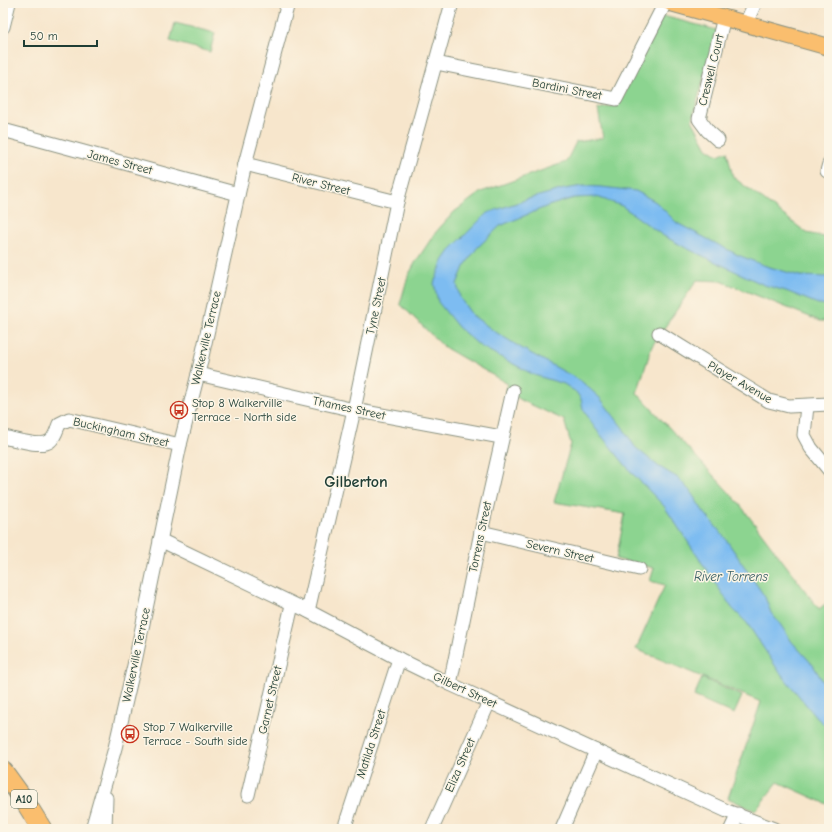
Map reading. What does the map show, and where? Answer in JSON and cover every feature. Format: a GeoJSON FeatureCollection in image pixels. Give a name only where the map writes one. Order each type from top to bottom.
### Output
{"type":"FeatureCollection","features":[{"type":"Feature","properties":{"kind":"highway","name":"A10"},"geometry":{"type":"LineString","coordinates":[[3,771],[24,800],[42,829]]}},
{"type":"Feature","properties":{"kind":"highway","name":"A10"},"geometry":{"type":"LineString","coordinates":[[3,778],[29,829]]}},
{"type":"Feature","properties":{"kind":"main road"},"geometry":{"type":"LineString","coordinates":[[671,3],[829,47]]}},
{"type":"Feature","properties":{"kind":"street"},"geometry":{"type":"LineString","coordinates":[[3,27],[9,3]]}},
{"type":"Feature","properties":{"kind":"street","name":"Walkerville Terrace"},"geometry":{"type":"LineString","coordinates":[[92,829],[110,769],[136,657],[180,445],[198,374],[245,164],[288,3]]}},
{"type":"Feature","properties":{"kind":"street","name":"Tyne Street"},"geometry":{"type":"LineString","coordinates":[[308,611],[354,410],[397,202],[452,3]]}},
{"type":"Feature","properties":{"kind":"street","name":"Bardini Street"},"geometry":{"type":"LineString","coordinates":[[436,63],[616,99],[665,3]]}},
{"type":"Feature","properties":{"kind":"street"},"geometry":{"type":"LineString","coordinates":[[746,23],[754,3]]}},
{"type":"Feature","properties":{"kind":"street","name":"Creswell Court"},"geometry":{"type":"LineString","coordinates":[[718,140],[708,131],[699,119],[724,17]]}},
{"type":"Feature","properties":{"kind":"street","name":"James Street"},"geometry":{"type":"LineString","coordinates":[[3,130],[238,194]]}},
{"type":"Feature","properties":{"kind":"street","name":"River Street"},"geometry":{"type":"LineString","coordinates":[[245,164],[397,202]]}},
{"type":"Feature","properties":{"kind":"street","name":"Player Avenue"},"geometry":{"type":"LineString","coordinates":[[659,333],[769,401],[789,406],[829,404]]}},
{"type":"Feature","properties":{"kind":"street","name":"Thames Street"},"geometry":{"type":"LineString","coordinates":[[198,374],[354,410],[501,437]]}},
{"type":"Feature","properties":{"kind":"street","name":"Torrens Street"},"geometry":{"type":"LineString","coordinates":[[450,684],[501,437],[512,391]]}},
{"type":"Feature","properties":{"kind":"street"},"geometry":{"type":"LineString","coordinates":[[807,406],[804,435],[811,448],[829,470]]}},
{"type":"Feature","properties":{"kind":"street","name":"Buckingham Street"},"geometry":{"type":"LineString","coordinates":[[3,437],[39,444],[50,441],[56,433],[59,424],[69,419],[180,445]]}},
{"type":"Feature","properties":{"kind":"street","name":"Severn Street"},"geometry":{"type":"LineString","coordinates":[[481,532],[640,569]]}},
{"type":"Feature","properties":{"kind":"street","name":"Gilbert Street"},"geometry":{"type":"LineString","coordinates":[[160,540],[292,605],[308,611],[450,684],[727,811],[774,829]]}},
{"type":"Feature","properties":{"kind":"street","name":"Garnet Street"},"geometry":{"type":"LineString","coordinates":[[248,796],[292,605]]}},
{"type":"Feature","properties":{"kind":"street","name":"Matilda Street"},"geometry":{"type":"LineString","coordinates":[[344,829],[399,659]]}},
{"type":"Feature","properties":{"kind":"street","name":"Eliza Street"},"geometry":{"type":"LineString","coordinates":[[432,829],[489,702]]}},
{"type":"Feature","properties":{"kind":"street"},"geometry":{"type":"LineString","coordinates":[[562,829],[596,750]]}},
{"type":"Feature","properties":{"kind":"street","name":"Walkerville Terrace"},"geometry":{"type":"LineString","coordinates":[[105,829],[104,816],[110,769]]}},
{"type":"Feature","properties":{"kind":"street"},"geometry":{"type":"LineString","coordinates":[[731,829],[738,814]]}},
{"type":"Feature","properties":{"kind":"green space"},"geometry":{"type":"Polygon","coordinates":[[[663,16],[717,30],[692,120],[707,148],[718,155],[727,151],[733,177],[807,233],[829,238],[829,321],[820,321],[721,281],[697,280],[652,346],[637,393],[738,502],[819,609],[829,601],[829,805],[778,782],[755,811],[728,798],[761,702],[636,649],[665,585],[650,581],[654,568],[616,559],[625,514],[554,502],[571,444],[564,420],[521,400],[506,390],[508,384],[444,347],[400,304],[408,276],[415,263],[435,233],[454,212],[481,192],[566,162],[576,142],[603,138],[598,109],[618,105],[663,16]]]}},
{"type":"Feature","properties":{"kind":"green space"},"geometry":{"type":"Polygon","coordinates":[[[175,23],[215,33],[210,52],[170,41],[175,23]]]}},
{"type":"Feature","properties":{"kind":"green space"},"geometry":{"type":"Polygon","coordinates":[[[702,678],[742,696],[734,714],[694,696],[702,678]]]}},
{"type":"Feature","properties":{"kind":"water","name":"River Torrens"},"geometry":{"type":"Polygon","coordinates":[[[583,186],[636,191],[656,202],[677,223],[738,255],[763,265],[800,276],[829,277],[829,305],[818,304],[786,291],[764,285],[686,248],[662,235],[622,206],[597,197],[574,198],[548,206],[500,226],[477,248],[464,267],[457,284],[460,298],[472,315],[523,349],[581,381],[600,398],[623,428],[635,447],[658,466],[678,478],[690,491],[703,511],[725,538],[765,597],[771,613],[792,642],[813,665],[829,692],[829,729],[816,717],[778,670],[747,623],[732,608],[664,506],[632,473],[595,428],[583,409],[581,399],[576,392],[564,384],[534,375],[480,346],[458,327],[438,302],[434,283],[443,261],[452,248],[487,213],[528,199],[564,189],[583,186]]]}},
{"type":"Feature","properties":{"kind":"place","name":"Stop 8 Walkerville Terrace - North side"},"geometry":{"type":"Point","coordinates":[179,410]}},
{"type":"Feature","properties":{"kind":"place","name":"Stop 7 Walkerville Terrace - South side"},"geometry":{"type":"Point","coordinates":[130,734]}},
{"type":"Feature","properties":{"kind":"district","name":"Gilberton"},"geometry":{"type":"Point","coordinates":[356,481]}}]}
